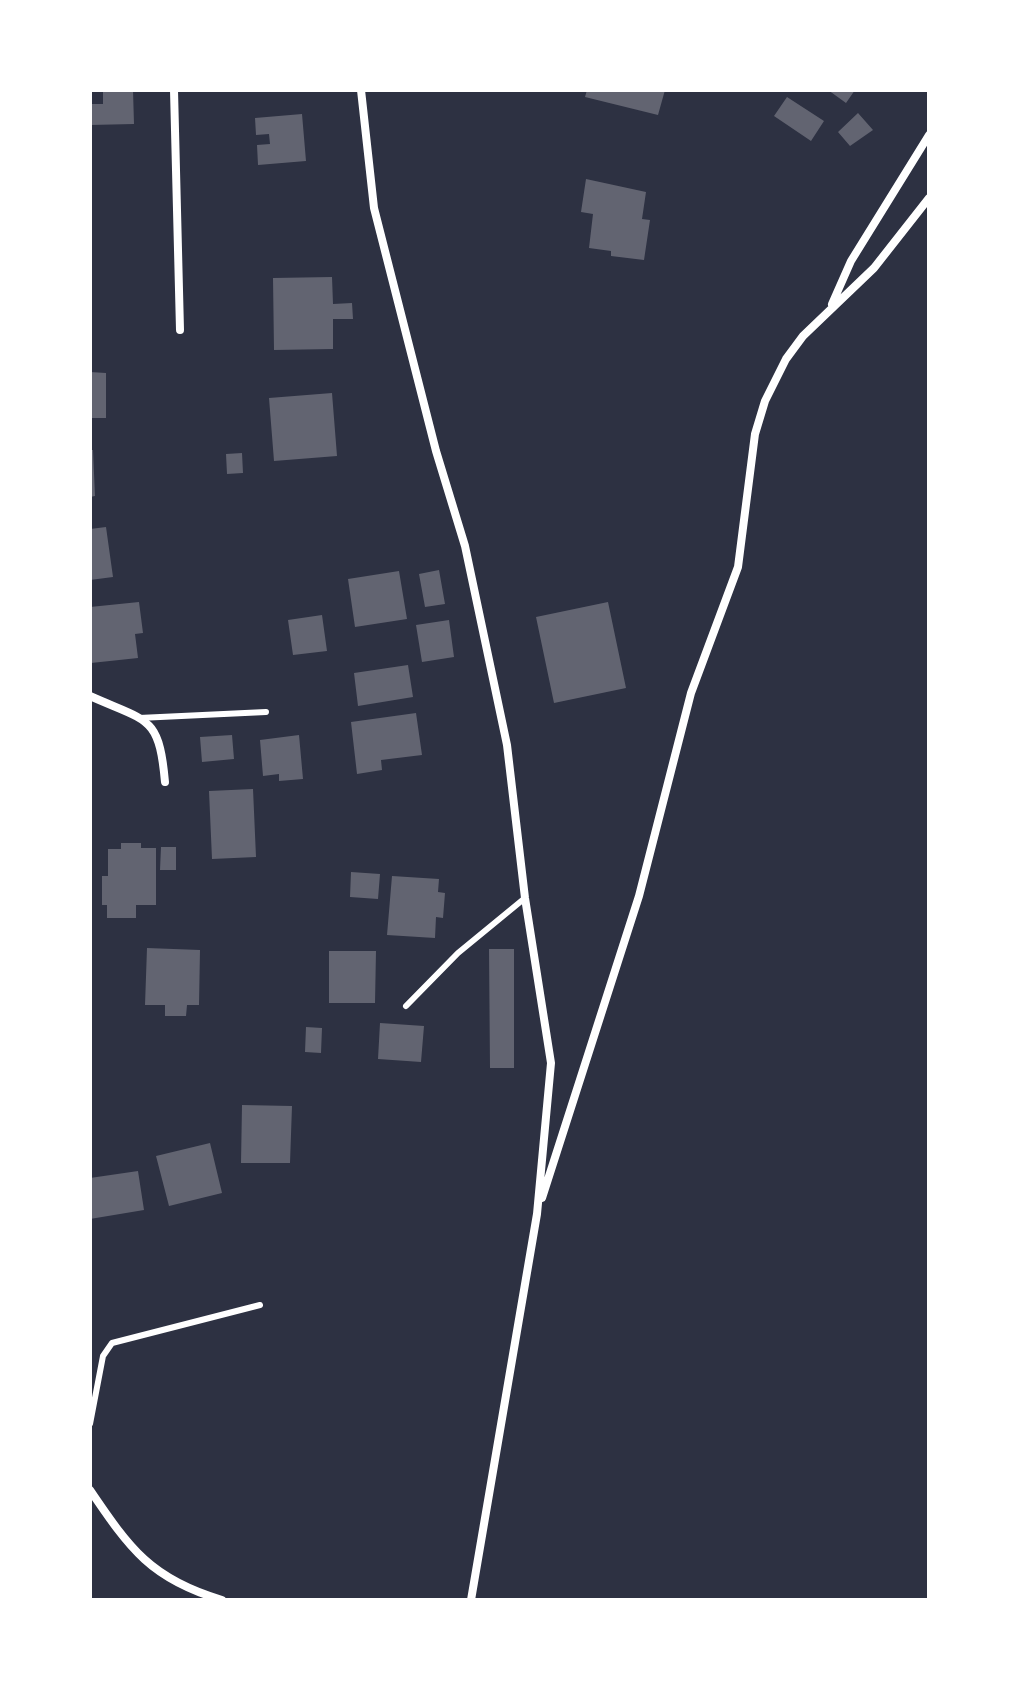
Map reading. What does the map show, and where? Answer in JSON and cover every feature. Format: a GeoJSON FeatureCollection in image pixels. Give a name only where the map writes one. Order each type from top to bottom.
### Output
{"type":"FeatureCollection","features":[{"type":"Feature","properties":{"kind":"street"},"geometry":{"type":"LineString","coordinates":[[174,90],[180,330]]}},
{"type":"Feature","properties":{"kind":"street"},"geometry":{"type":"LineString","coordinates":[[361,90],[374,208],[436,451],[465,546],[507,745],[525,898],[551,1063],[537,1214],[471,1600]]}},
{"type":"Feature","properties":{"kind":"street"},"geometry":{"type":"LineString","coordinates":[[832,305],[851,261],[929,135]]}},
{"type":"Feature","properties":{"kind":"street"},"geometry":{"type":"LineString","coordinates":[[537,1214],[639,896],[691,693],[738,567],[759,418],[786,359],[832,305],[874,268],[929,198]]}},
{"type":"Feature","properties":{"kind":"street"},"geometry":{"type":"LineString","coordinates":[[90,696],[139,718],[152,728],[162,742],[165,782]]}},
{"type":"Feature","properties":{"kind":"street"},"geometry":{"type":"LineString","coordinates":[[90,1490],[144,1563],[186,1589],[222,1600]]}},
{"type":"Feature","properties":{"kind":"lane"},"geometry":{"type":"LineString","coordinates":[[139,718],[266,712]]}},
{"type":"Feature","properties":{"kind":"lane"},"geometry":{"type":"LineString","coordinates":[[406,1006],[458,953],[525,898]]}},
{"type":"Feature","properties":{"kind":"lane"},"geometry":{"type":"LineString","coordinates":[[90,1424],[103,1356],[112,1343],[260,1305]]}},
{"type":"Feature","properties":{"kind":"building"},"geometry":{"type":"Polygon","coordinates":[[[103,90],[133,90],[134,124],[90,125],[90,104],[103,104],[103,90]]]}},
{"type":"Feature","properties":{"kind":"building"},"geometry":{"type":"Polygon","coordinates":[[[587,90],[665,90],[658,115],[585,97],[587,90]]]}},
{"type":"Feature","properties":{"kind":"building"},"geometry":{"type":"Polygon","coordinates":[[[828,90],[855,90],[846,103],[828,90]]]}},
{"type":"Feature","properties":{"kind":"building"},"geometry":{"type":"Polygon","coordinates":[[[787,97],[824,121],[811,141],[774,116],[787,97]]]}},
{"type":"Feature","properties":{"kind":"building"},"geometry":{"type":"Polygon","coordinates":[[[858,113],[873,130],[850,146],[838,132],[858,113]]]}},
{"type":"Feature","properties":{"kind":"building"},"geometry":{"type":"Polygon","coordinates":[[[302,114],[306,161],[258,165],[257,145],[270,144],[269,134],[256,135],[255,118],[302,114]]]}},
{"type":"Feature","properties":{"kind":"building"},"geometry":{"type":"Polygon","coordinates":[[[586,179],[646,192],[642,219],[650,220],[644,260],[611,256],[611,251],[589,248],[593,214],[581,212],[586,179]]]}},
{"type":"Feature","properties":{"kind":"building"},"geometry":{"type":"Polygon","coordinates":[[[332,277],[333,304],[352,303],[353,319],[333,319],[333,349],[274,350],[273,278],[332,277]]]}},
{"type":"Feature","properties":{"kind":"building"},"geometry":{"type":"Polygon","coordinates":[[[90,372],[106,373],[106,418],[90,418],[90,372]]]}},
{"type":"Feature","properties":{"kind":"building"},"geometry":{"type":"Polygon","coordinates":[[[332,393],[337,456],[274,461],[269,398],[332,393]]]}},
{"type":"Feature","properties":{"kind":"building"},"geometry":{"type":"Polygon","coordinates":[[[90,450],[93,450],[95,496],[90,497],[90,450]]]}},
{"type":"Feature","properties":{"kind":"building"},"geometry":{"type":"Polygon","coordinates":[[[242,453],[243,473],[227,474],[226,454],[242,453]]]}},
{"type":"Feature","properties":{"kind":"building"},"geometry":{"type":"Polygon","coordinates":[[[106,527],[113,577],[90,580],[90,529],[106,527]]]}},
{"type":"Feature","properties":{"kind":"building"},"geometry":{"type":"Polygon","coordinates":[[[439,570],[445,604],[425,607],[419,574],[439,570]]]}},
{"type":"Feature","properties":{"kind":"building"},"geometry":{"type":"Polygon","coordinates":[[[399,571],[407,619],[355,627],[348,579],[399,571]]]}},
{"type":"Feature","properties":{"kind":"building"},"geometry":{"type":"Polygon","coordinates":[[[139,602],[143,633],[135,634],[138,658],[91,663],[90,607],[139,602]]]}},
{"type":"Feature","properties":{"kind":"building"},"geometry":{"type":"Polygon","coordinates":[[[608,602],[626,688],[554,703],[536,617],[608,602]]]}},
{"type":"Feature","properties":{"kind":"building"},"geometry":{"type":"Polygon","coordinates":[[[322,615],[327,651],[293,655],[288,620],[322,615]]]}},
{"type":"Feature","properties":{"kind":"building"},"geometry":{"type":"Polygon","coordinates":[[[449,620],[454,657],[422,662],[416,625],[449,620]]]}},
{"type":"Feature","properties":{"kind":"building"},"geometry":{"type":"Polygon","coordinates":[[[408,665],[413,697],[358,706],[354,673],[408,665]]]}},
{"type":"Feature","properties":{"kind":"building"},"geometry":{"type":"Polygon","coordinates":[[[416,713],[422,755],[381,760],[382,770],[357,774],[351,722],[416,713]]]}},
{"type":"Feature","properties":{"kind":"building"},"geometry":{"type":"Polygon","coordinates":[[[232,735],[234,759],[202,762],[200,737],[232,735]]]}},
{"type":"Feature","properties":{"kind":"building"},"geometry":{"type":"Polygon","coordinates":[[[299,735],[303,779],[279,781],[279,774],[263,776],[260,740],[299,735]]]}},
{"type":"Feature","properties":{"kind":"building"},"geometry":{"type":"Polygon","coordinates":[[[253,789],[256,857],[212,859],[209,791],[253,789]]]}},
{"type":"Feature","properties":{"kind":"building"},"geometry":{"type":"Polygon","coordinates":[[[121,843],[141,843],[141,848],[156,848],[156,905],[136,905],[136,918],[107,918],[107,905],[102,905],[102,876],[108,876],[108,849],[121,849],[121,843]]]}},
{"type":"Feature","properties":{"kind":"building"},"geometry":{"type":"Polygon","coordinates":[[[161,847],[176,847],[176,870],[160,870],[161,847]]]}},
{"type":"Feature","properties":{"kind":"building"},"geometry":{"type":"Polygon","coordinates":[[[351,872],[380,874],[378,899],[350,897],[351,872]]]}},
{"type":"Feature","properties":{"kind":"building"},"geometry":{"type":"Polygon","coordinates":[[[392,876],[439,879],[438,892],[445,893],[443,918],[436,917],[435,938],[387,935],[392,876]]]}},
{"type":"Feature","properties":{"kind":"building"},"geometry":{"type":"Polygon","coordinates":[[[147,948],[200,950],[199,1005],[187,1005],[186,1016],[165,1016],[165,1005],[145,1005],[147,948]]]}},
{"type":"Feature","properties":{"kind":"building"},"geometry":{"type":"Polygon","coordinates":[[[489,949],[514,949],[514,1068],[490,1068],[489,949]]]}},
{"type":"Feature","properties":{"kind":"building"},"geometry":{"type":"Polygon","coordinates":[[[329,951],[376,951],[375,1003],[329,1003],[329,951]]]}},
{"type":"Feature","properties":{"kind":"building"},"geometry":{"type":"Polygon","coordinates":[[[380,1023],[424,1026],[421,1062],[378,1059],[380,1023]]]}},
{"type":"Feature","properties":{"kind":"building"},"geometry":{"type":"Polygon","coordinates":[[[306,1027],[322,1028],[321,1053],[305,1052],[306,1027]]]}},
{"type":"Feature","properties":{"kind":"building"},"geometry":{"type":"Polygon","coordinates":[[[242,1105],[292,1106],[290,1163],[241,1163],[242,1105]]]}},
{"type":"Feature","properties":{"kind":"building"},"geometry":{"type":"Polygon","coordinates":[[[210,1143],[222,1193],[169,1206],[156,1156],[210,1143]]]}},
{"type":"Feature","properties":{"kind":"building"},"geometry":{"type":"Polygon","coordinates":[[[138,1171],[144,1210],[90,1219],[90,1178],[138,1171]]]}}]}
